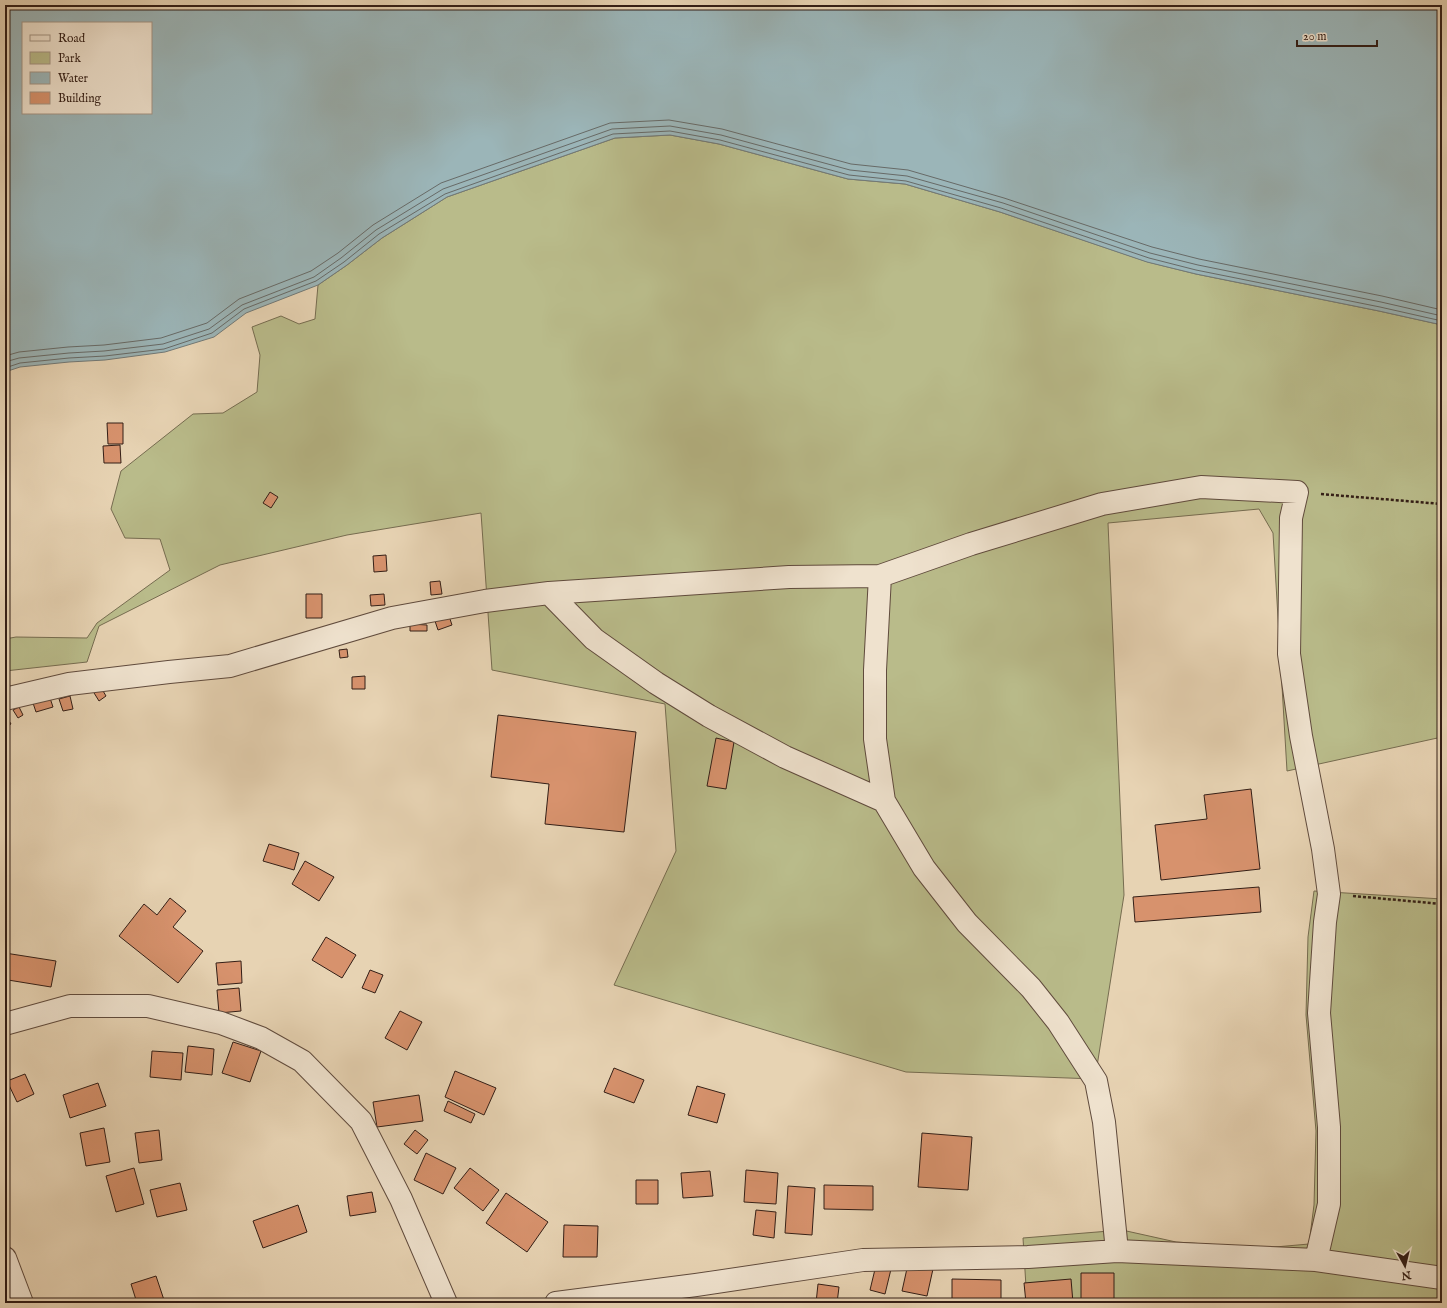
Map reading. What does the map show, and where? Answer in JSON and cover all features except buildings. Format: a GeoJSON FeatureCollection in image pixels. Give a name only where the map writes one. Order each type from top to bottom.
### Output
{"type":"FeatureCollection","features":[{"type":"Feature","properties":{"kind":"street"},"geometry":{"type":"LineString","coordinates":[[5,699],[69,684],[230,666],[392,618],[485,601],[549,593],[789,577],[880,576],[971,544],[1102,504],[1201,487],[1297,492],[1291,518],[1289,654],[1301,736],[1323,849],[1329,894],[1325,922],[1319,1013],[1329,1127],[1329,1204],[1316,1260]]}},
{"type":"Feature","properties":{"kind":"street"},"geometry":{"type":"LineString","coordinates":[[880,576],[875,670],[875,739],[884,801],[924,868],[967,923],[1031,988],[1058,1022],[1096,1081],[1104,1122],[1117,1251]]}},
{"type":"Feature","properties":{"kind":"street"},"geometry":{"type":"LineString","coordinates":[[549,593],[594,639],[656,682],[709,716],[785,757],[884,801]]}},
{"type":"Feature","properties":{"kind":"street"},"geometry":{"type":"LineString","coordinates":[[5,1024],[70,1006],[148,1006],[221,1023],[261,1038],[302,1061],[361,1121],[401,1200],[446,1303]]}},
{"type":"Feature","properties":{"kind":"street"},"geometry":{"type":"LineString","coordinates":[[556,1303],[696,1285],[863,1260],[1028,1257],[1117,1251],[1316,1260],[1442,1278]]}},
{"type":"Feature","properties":{"kind":"street"},"geometry":{"type":"LineString","coordinates":[[5,1258],[22,1303]]}},
{"type":"Feature","properties":{"kind":"path"},"geometry":{"type":"LineString","coordinates":[[1297,492],[1442,504]]}},
{"type":"Feature","properties":{"kind":"path"},"geometry":{"type":"LineString","coordinates":[[1329,894],[1442,904]]}},
{"type":"Feature","properties":{"kind":"green space"},"geometry":{"type":"Polygon","coordinates":[[[670,135],[719,144],[848,179],[905,184],[1000,212],[1148,262],[1196,274],[1442,325],[1442,737],[1287,771],[1273,533],[1259,509],[1108,523],[1124,895],[1095,1079],[906,1072],[614,985],[676,851],[665,704],[492,670],[481,513],[347,535],[220,565],[99,626],[87,662],[5,671],[5,639],[16,637],[87,638],[97,623],[170,570],[160,539],[125,538],[111,509],[121,471],[193,414],[223,413],[257,392],[260,355],[252,327],[281,316],[299,324],[315,319],[318,285],[382,238],[447,197],[615,138],[670,135]]]}},
{"type":"Feature","properties":{"kind":"green space"},"geometry":{"type":"Polygon","coordinates":[[[1314,891],[1442,899],[1442,1303],[1027,1303],[1023,1238],[1122,1230],[1176,1242],[1264,1248],[1309,1244],[1314,1205],[1316,1131],[1306,1015],[1308,937],[1314,891]]]}},
{"type":"Feature","properties":{"kind":"water"},"geometry":{"type":"Polygon","coordinates":[[[5,5],[1442,5],[1442,325],[1196,274],[1147,262],[1000,212],[905,184],[848,179],[719,144],[670,135],[615,138],[447,197],[382,238],[318,285],[246,313],[214,337],[165,352],[105,360],[20,367],[5,372],[5,5]]]}}]}
